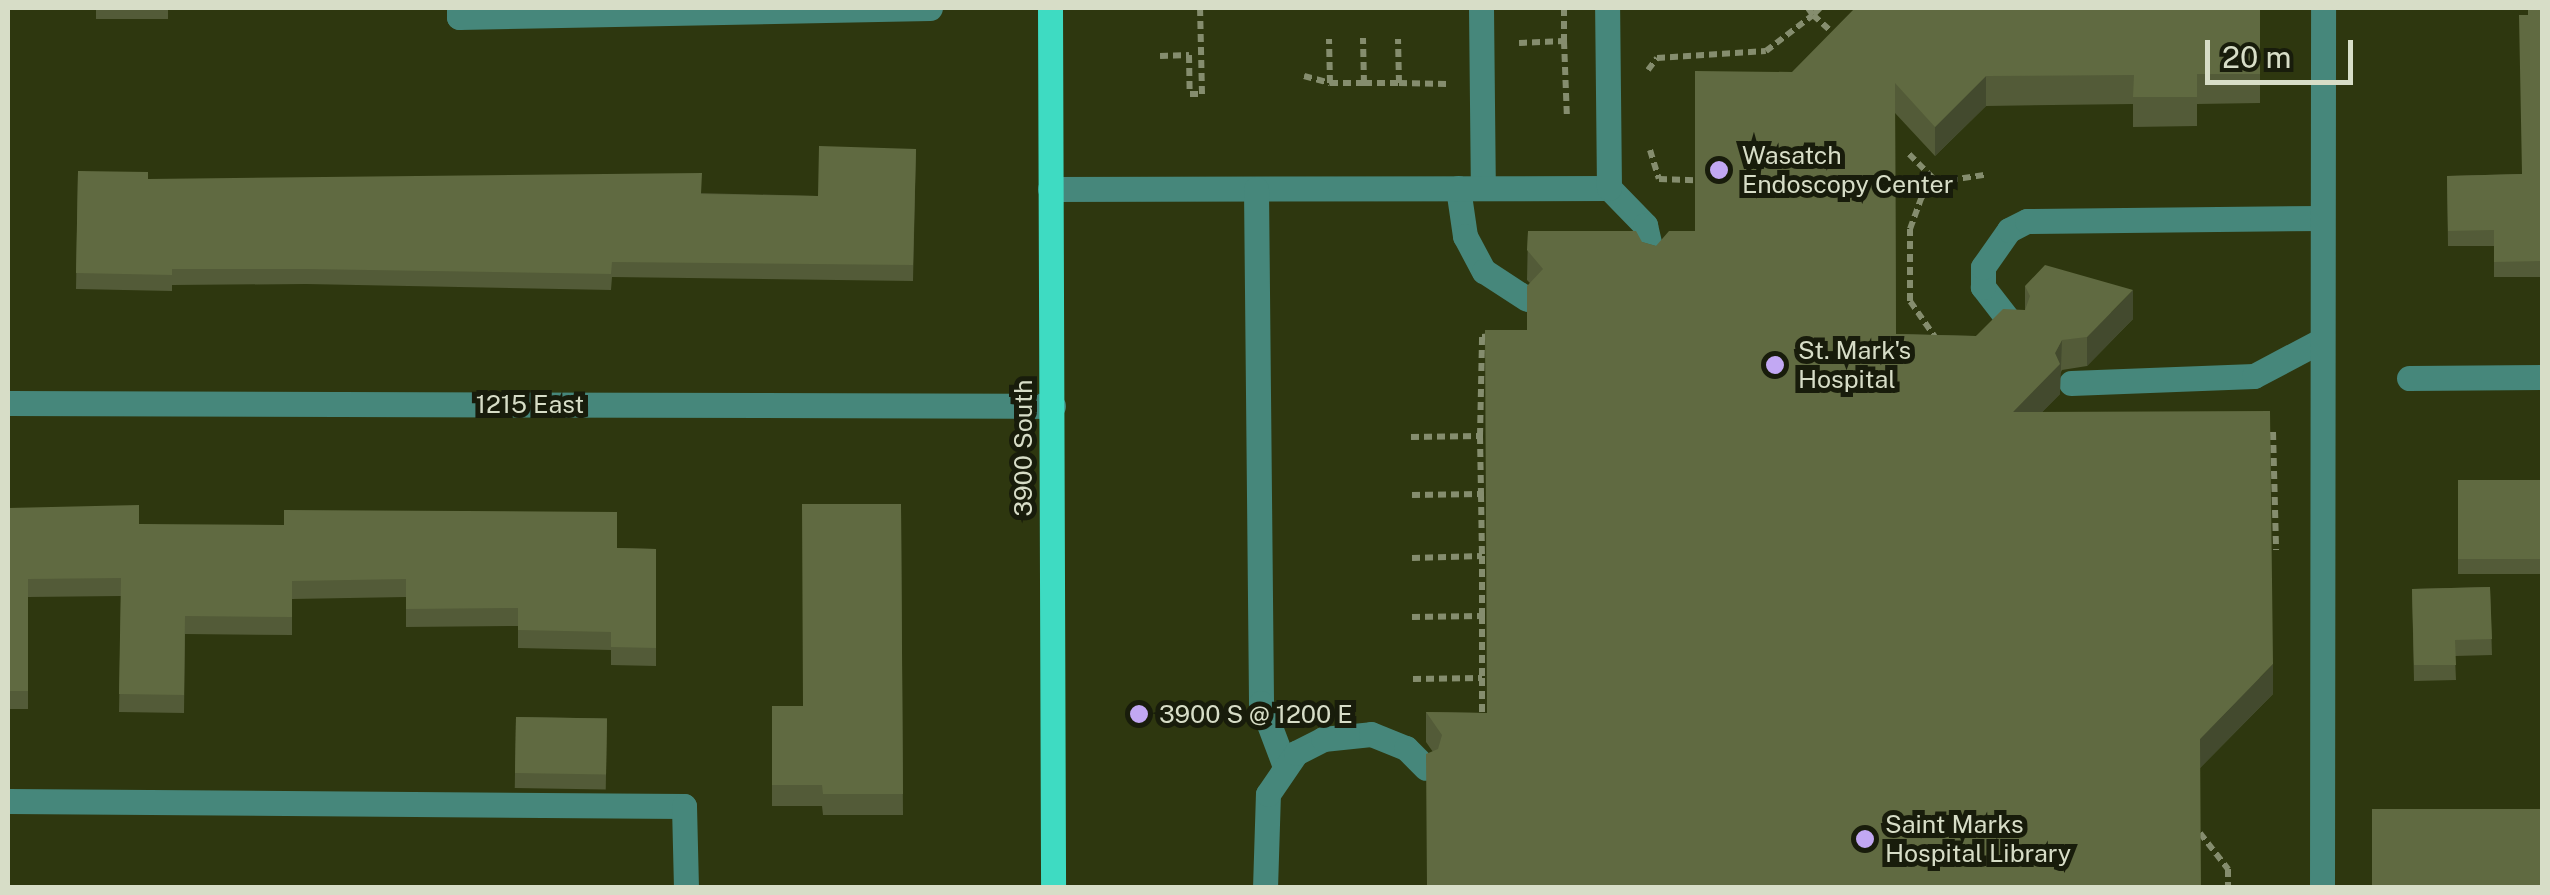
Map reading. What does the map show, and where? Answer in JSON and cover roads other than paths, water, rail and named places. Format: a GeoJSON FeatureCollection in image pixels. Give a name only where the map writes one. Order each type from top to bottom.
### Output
{"type":"FeatureCollection","features":[{"type":"Feature","properties":{"kind":"main road","name":"3900 South"},"geometry":{"type":"LineString","coordinates":[[1050,8],[1053,888]]}},
{"type":"Feature","properties":{"kind":"street"},"geometry":{"type":"LineString","coordinates":[[459,8],[459,17],[930,8]]}},
{"type":"Feature","properties":{"kind":"street"},"geometry":{"type":"LineString","coordinates":[[1481,8],[1465,236],[1484,271],[1527,299]]}},
{"type":"Feature","properties":{"kind":"street"},"geometry":{"type":"LineString","coordinates":[[1627,8],[1607,8],[1609,188],[1645,225],[1653,260]]}},
{"type":"Feature","properties":{"kind":"street"},"geometry":{"type":"LineString","coordinates":[[2322,888],[2324,8]]}},
{"type":"Feature","properties":{"kind":"street"},"geometry":{"type":"LineString","coordinates":[[1050,189],[1609,188]]}},
{"type":"Feature","properties":{"kind":"street"},"geometry":{"type":"LineString","coordinates":[[1256,189],[1261,703],[1284,764]]}},
{"type":"Feature","properties":{"kind":"street"},"geometry":{"type":"LineString","coordinates":[[2014,326],[1983,287],[1983,268],[2009,230],[2027,222],[2322,218]]}},
{"type":"Feature","properties":{"kind":"street"},"geometry":{"type":"LineString","coordinates":[[2071,383],[2254,376],[2322,340]]}},
{"type":"Feature","properties":{"kind":"street"},"geometry":{"type":"LineString","coordinates":[[2409,378],[2542,378]]}},
{"type":"Feature","properties":{"kind":"street","name":"1215 East"},"geometry":{"type":"LineString","coordinates":[[8,403],[1053,406]]}},
{"type":"Feature","properties":{"kind":"street"},"geometry":{"type":"LineString","coordinates":[[1264,888],[1268,794],[1284,764],[1323,739],[1356,734],[1388,738],[1426,768]]}},
{"type":"Feature","properties":{"kind":"street"},"geometry":{"type":"LineString","coordinates":[[8,801],[684,806],[686,888]]}},
{"type":"Feature","properties":{"kind":"place","name":"Wasatch Endoscopy Center"},"geometry":{"type":"Point","coordinates":[1719,170]}},
{"type":"Feature","properties":{"kind":"place","name":"St. Mark's Hospital"},"geometry":{"type":"Point","coordinates":[1775,365]}},
{"type":"Feature","properties":{"kind":"place","name":"3900 S @ 1200 E"},"geometry":{"type":"Point","coordinates":[1139,714]}},
{"type":"Feature","properties":{"kind":"place","name":"Saint Marks Hospital Library"},"geometry":{"type":"Point","coordinates":[1865,839]}}]}
